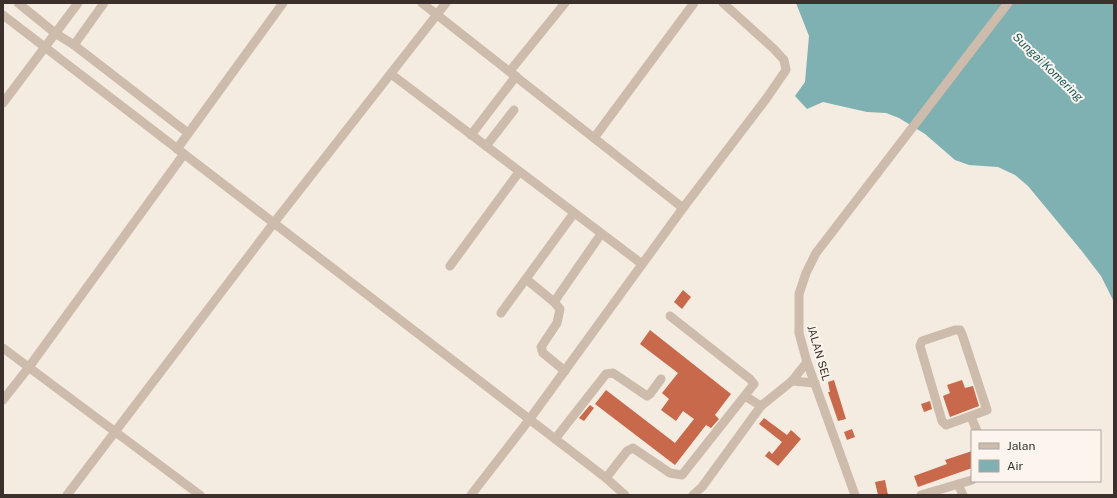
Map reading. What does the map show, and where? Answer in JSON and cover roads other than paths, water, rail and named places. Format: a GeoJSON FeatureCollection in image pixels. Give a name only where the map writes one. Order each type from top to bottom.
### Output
{"type":"FeatureCollection","features":[{"type":"Feature","properties":{"kind":"street"},"geometry":{"type":"LineString","coordinates":[[18,3],[188,133]]}},
{"type":"Feature","properties":{"kind":"street"},"geometry":{"type":"LineString","coordinates":[[3,104],[78,3]]}},
{"type":"Feature","properties":{"kind":"street"},"geometry":{"type":"LineString","coordinates":[[74,45],[104,3]]}},
{"type":"Feature","properties":{"kind":"street"},"geometry":{"type":"LineString","coordinates":[[3,400],[29,367],[180,151],[188,133],[283,3]]}},
{"type":"Feature","properties":{"kind":"street"},"geometry":{"type":"LineString","coordinates":[[422,3],[683,208]]}},
{"type":"Feature","properties":{"kind":"street"},"geometry":{"type":"LineString","coordinates":[[67,495],[273,224],[446,3]]}},
{"type":"Feature","properties":{"kind":"street"},"geometry":{"type":"LineString","coordinates":[[471,135],[564,3]]}},
{"type":"Feature","properties":{"kind":"street"},"geometry":{"type":"LineString","coordinates":[[594,138],[694,3]]}},
{"type":"Feature","properties":{"kind":"street"},"geometry":{"type":"LineString","coordinates":[[471,495],[529,420],[683,208],[766,99],[786,70],[784,60],[774,49],[723,3]]}},
{"type":"Feature","properties":{"kind":"street","name":"JALAN SEL"},"geometry":{"type":"LineString","coordinates":[[855,495],[798,333],[799,294],[806,273],[816,253],[1008,3]]}},
{"type":"Feature","properties":{"kind":"street"},"geometry":{"type":"LineString","coordinates":[[3,15],[273,224],[606,478],[625,495]]}},
{"type":"Feature","properties":{"kind":"street"},"geometry":{"type":"LineString","coordinates":[[390,74],[642,264]]}},
{"type":"Feature","properties":{"kind":"street"},"geometry":{"type":"LineString","coordinates":[[486,146],[514,110]]}},
{"type":"Feature","properties":{"kind":"street"},"geometry":{"type":"LineString","coordinates":[[450,266],[519,172]]}},
{"type":"Feature","properties":{"kind":"street"},"geometry":{"type":"LineString","coordinates":[[501,312],[574,213]]}},
{"type":"Feature","properties":{"kind":"street"},"geometry":{"type":"LineString","coordinates":[[554,302],[602,234]]}},
{"type":"Feature","properties":{"kind":"street"},"geometry":{"type":"LineString","coordinates":[[526,279],[554,302],[560,309],[559,318],[541,347],[543,353],[565,371]]}},
{"type":"Feature","properties":{"kind":"street"},"geometry":{"type":"LineString","coordinates":[[606,478],[627,451],[633,448],[670,473],[682,475],[754,384],[754,381],[670,316]]}},
{"type":"Feature","properties":{"kind":"street"},"geometry":{"type":"LineString","coordinates":[[955,330],[961,332],[987,410],[971,417],[948,425],[942,421],[920,350],[922,341],[955,330]]}},
{"type":"Feature","properties":{"kind":"street"},"geometry":{"type":"LineString","coordinates":[[3,348],[200,495]]}},
{"type":"Feature","properties":{"kind":"street"},"geometry":{"type":"LineString","coordinates":[[694,495],[702,487],[761,406],[792,381],[807,362]]}},
{"type":"Feature","properties":{"kind":"street"},"geometry":{"type":"LineString","coordinates":[[555,439],[606,374],[613,373],[647,396],[661,379]]}},
{"type":"Feature","properties":{"kind":"street"},"geometry":{"type":"LineString","coordinates":[[792,381],[815,383]]}},
{"type":"Feature","properties":{"kind":"street"},"geometry":{"type":"LineString","coordinates":[[745,396],[761,406]]}},
{"type":"Feature","properties":{"kind":"street"},"geometry":{"type":"LineString","coordinates":[[971,417],[976,430]]}},
{"type":"Feature","properties":{"kind":"street"},"geometry":{"type":"LineString","coordinates":[[921,495],[971,480]]}},
{"type":"Feature","properties":{"kind":"street"},"geometry":{"type":"LineString","coordinates":[[958,484],[963,495]]}},
{"type":"Feature","properties":{"kind":"water","name":"Sungai Komering"},"geometry":{"type":"Polygon","coordinates":[[[796,3],[1114,3],[1114,302],[1101,276],[1081,250],[1028,186],[1015,175],[998,167],[969,165],[955,160],[925,134],[899,118],[886,113],[867,112],[823,102],[807,109],[795,96],[805,82],[809,36],[796,3]]]}}]}
